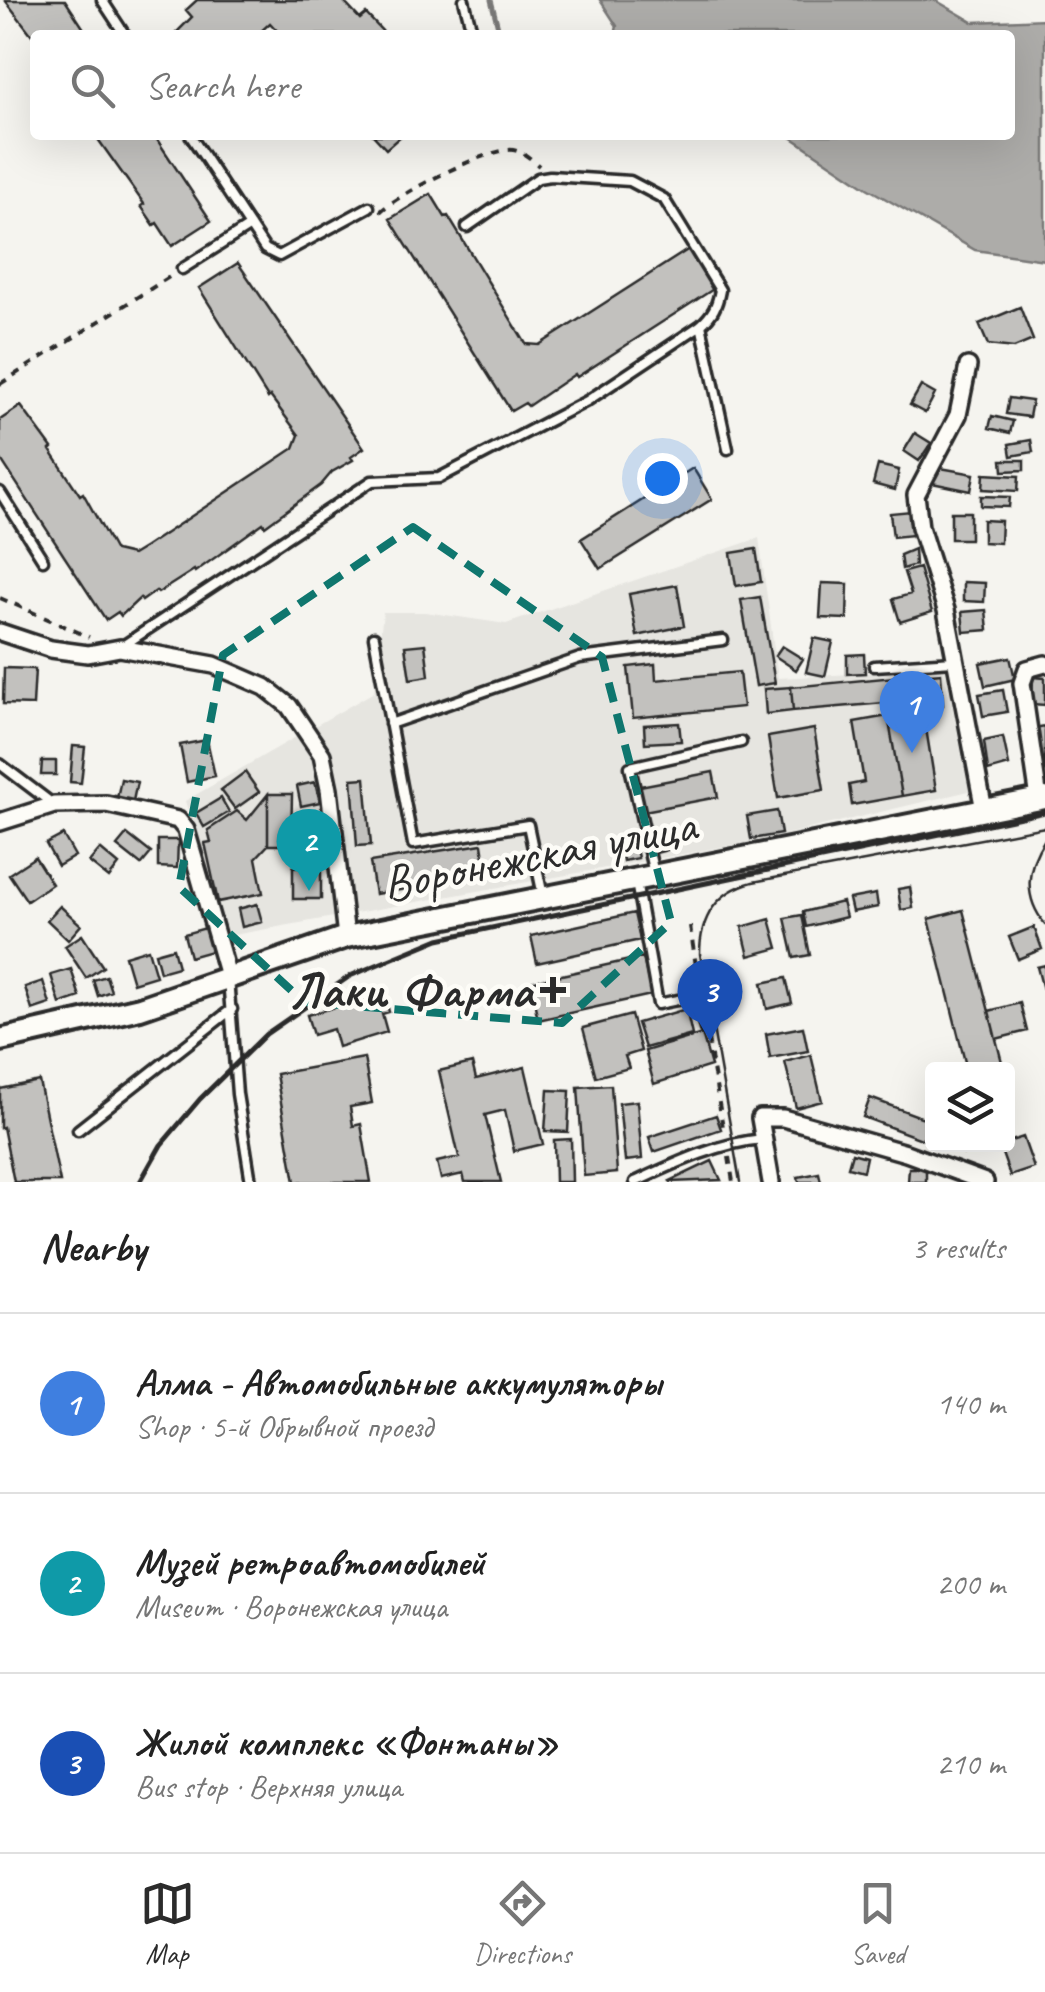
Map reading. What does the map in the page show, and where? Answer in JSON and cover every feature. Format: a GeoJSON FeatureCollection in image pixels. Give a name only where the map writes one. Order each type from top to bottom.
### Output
{"type":"FeatureCollection","features":[{"type":"Feature","properties":{"kind":"street"},"geometry":{"type":"LineString","coordinates":[[968,366],[958,414],[916,495],[920,527],[946,610],[984,810]]}},
{"type":"Feature","properties":{"kind":"street"},"geometry":{"type":"LineString","coordinates":[[0,632],[51,649],[88,654],[120,648],[214,665],[265,687],[298,717],[322,755],[346,937]]}},
{"type":"Feature","properties":{"kind":"street"},"geometry":{"type":"LineString","coordinates":[[1042,799],[1022,682],[1027,670],[1045,664]]}},
{"type":"Feature","properties":{"kind":"street","name":"Воронежская улица"},"geometry":{"type":"LineString","coordinates":[[0,1040],[140,1008],[346,937],[1042,799]]}},
{"type":"Feature","properties":{"kind":"street"},"geometry":{"type":"LineString","coordinates":[[0,822],[54,805],[106,804],[178,820],[186,830],[228,976]]}},
{"type":"Feature","properties":{"kind":"street"},"geometry":{"type":"LineString","coordinates":[[771,1182],[760,1118],[783,1118],[888,1148],[985,1182]]}},
{"type":"Feature","properties":{"kind":"lane"},"geometry":{"type":"LineString","coordinates":[[102,0],[122,30]]}},
{"type":"Feature","properties":{"kind":"lane"},"geometry":{"type":"LineString","coordinates":[[464,0],[472,30]]}},
{"type":"Feature","properties":{"kind":"lane"},"geometry":{"type":"LineString","coordinates":[[193,140],[265,249],[279,256],[369,207]]}},
{"type":"Feature","properties":{"kind":"lane"},"geometry":{"type":"LineString","coordinates":[[120,648],[372,482],[439,478],[587,401],[713,314],[720,290],[664,199],[630,181],[538,178],[466,227]]}},
{"type":"Feature","properties":{"kind":"lane"},"geometry":{"type":"LineString","coordinates":[[182,269],[250,226]]}},
{"type":"Feature","properties":{"kind":"lane"},"geometry":{"type":"LineString","coordinates":[[702,325],[728,449]]}},
{"type":"Feature","properties":{"kind":"lane"},"geometry":{"type":"LineString","coordinates":[[0,492],[43,560]]}},
{"type":"Feature","properties":{"kind":"lane"},"geometry":{"type":"LineString","coordinates":[[374,637],[413,844],[528,825],[543,896]]}},
{"type":"Feature","properties":{"kind":"lane"},"geometry":{"type":"LineString","coordinates":[[390,724],[580,658],[723,640]]}},
{"type":"Feature","properties":{"kind":"lane"},"geometry":{"type":"LineString","coordinates":[[874,666],[954,661]]}},
{"type":"Feature","properties":{"kind":"lane"},"geometry":{"type":"LineString","coordinates":[[705,1027],[698,996],[658,1004],[630,767],[741,742]]}},
{"type":"Feature","properties":{"kind":"lane"},"geometry":{"type":"LineString","coordinates":[[0,764],[54,805]]}},
{"type":"Feature","properties":{"kind":"lane"},"geometry":{"type":"LineString","coordinates":[[228,976],[237,1094],[251,1182]]}},
{"type":"Feature","properties":{"kind":"lane"},"geometry":{"type":"LineString","coordinates":[[78,1130],[232,1009]]}},
{"type":"Feature","properties":{"kind":"lane"},"geometry":{"type":"LineString","coordinates":[[635,1182],[693,1155],[763,1139]]}},
{"type":"Feature","properties":{"kind":"path"},"geometry":{"type":"LineString","coordinates":[[369,207],[380,213],[418,187],[477,158],[509,149],[526,154],[550,176]]}},
{"type":"Feature","properties":{"kind":"path"},"geometry":{"type":"LineString","coordinates":[[0,384],[182,269]]}},
{"type":"Feature","properties":{"kind":"path"},"geometry":{"type":"LineString","coordinates":[[0,598],[92,638],[88,654]]}},
{"type":"Feature","properties":{"kind":"path"},"geometry":{"type":"LineString","coordinates":[[690,926],[700,991]]}},
{"type":"Feature","properties":{"kind":"path"},"geometry":{"type":"LineString","coordinates":[[705,1027],[733,1182]]}},
{"type":"Feature","properties":{"kind":"highlighted area"},"geometry":{"type":"Polygon","coordinates":[[[413,527],[602,657],[671,922],[562,1023],[304,1002],[179,887],[223,655],[413,527]]]}},
{"type":"Feature","properties":{"kind":"shaded area"},"geometry":{"type":"Polygon","coordinates":[[[600,0],[935,0],[973,22],[1045,19],[1045,260],[975,250],[867,188],[795,140],[1015,140],[1015,30],[616,30],[600,0]]]}},
{"type":"Feature","properties":{"kind":"shaded area"},"geometry":{"type":"Polygon","coordinates":[[[759,538],[778,678],[945,669],[969,791],[767,839],[228,936],[185,801],[374,692],[383,612],[425,612],[506,624],[759,538]]]}},
{"type":"Feature","properties":{"kind":"building"},"geometry":{"type":"Polygon","coordinates":[[[5,0],[65,0],[85,30],[30,30],[5,0]]]}},
{"type":"Feature","properties":{"kind":"building"},"geometry":{"type":"Polygon","coordinates":[[[197,0],[349,0],[345,3],[360,19],[366,14],[381,30],[276,30],[270,23],[262,30],[179,30],[192,17],[186,10],[197,0]]]}},
{"type":"Feature","properties":{"kind":"building"},"geometry":{"type":"Polygon","coordinates":[[[99,140],[157,140],[211,221],[172,246],[141,206],[144,204],[99,140]]]}},
{"type":"Feature","properties":{"kind":"building"},"geometry":{"type":"Polygon","coordinates":[[[378,140],[396,140],[386,149],[378,140]]]}},
{"type":"Feature","properties":{"kind":"building"},"geometry":{"type":"Polygon","coordinates":[[[431,194],[526,344],[539,345],[689,249],[715,288],[577,377],[575,374],[528,406],[525,403],[511,411],[390,219],[431,194]]]}},
{"type":"Feature","properties":{"kind":"building"},"geometry":{"type":"Polygon","coordinates":[[[238,263],[364,448],[265,526],[263,523],[195,572],[142,601],[140,598],[121,616],[118,612],[106,620],[0,458],[0,420],[21,406],[80,495],[83,493],[115,551],[132,555],[145,547],[294,448],[299,435],[268,398],[199,288],[238,263]]]}},
{"type":"Feature","properties":{"kind":"building"},"geometry":{"type":"Polygon","coordinates":[[[1020,307],[1033,340],[1014,348],[988,345],[979,324],[1020,307]]]}},
{"type":"Feature","properties":{"kind":"building"},"geometry":{"type":"Polygon","coordinates":[[[921,386],[935,394],[925,413],[910,405],[921,386]]]}},
{"type":"Feature","properties":{"kind":"building"},"geometry":{"type":"Polygon","coordinates":[[[1009,398],[1032,401],[1029,417],[1006,414],[1009,398]]]}},
{"type":"Feature","properties":{"kind":"building"},"geometry":{"type":"Polygon","coordinates":[[[992,416],[1013,421],[1010,433],[989,428],[992,416]]]}},
{"type":"Feature","properties":{"kind":"building"},"geometry":{"type":"Polygon","coordinates":[[[915,433],[931,443],[919,461],[904,451],[915,433]]]}},
{"type":"Feature","properties":{"kind":"building"},"geometry":{"type":"Polygon","coordinates":[[[1031,440],[1033,452],[1011,456],[1009,444],[1031,440]]]}},
{"type":"Feature","properties":{"kind":"building"},"geometry":{"type":"Polygon","coordinates":[[[1002,460],[1024,460],[1024,470],[1003,471],[1002,460]]]}},
{"type":"Feature","properties":{"kind":"building"},"geometry":{"type":"Polygon","coordinates":[[[878,465],[899,470],[895,490],[873,484],[878,465]]]}},
{"type":"Feature","properties":{"kind":"building"},"geometry":{"type":"Polygon","coordinates":[[[935,467],[974,474],[971,491],[932,483],[935,467]]]}},
{"type":"Feature","properties":{"kind":"building"},"geometry":{"type":"Polygon","coordinates":[[[693,468],[712,499],[600,569],[581,539],[693,468]]]}},
{"type":"Feature","properties":{"kind":"building"},"geometry":{"type":"Polygon","coordinates":[[[984,474],[1019,476],[1018,491],[983,489],[984,474]]]}},
{"type":"Feature","properties":{"kind":"building"},"geometry":{"type":"Polygon","coordinates":[[[981,496],[1010,497],[1009,507],[981,506],[981,496]]]}},
{"type":"Feature","properties":{"kind":"building"},"geometry":{"type":"Polygon","coordinates":[[[911,511],[914,535],[893,537],[890,513],[911,511]]]}},
{"type":"Feature","properties":{"kind":"building"},"geometry":{"type":"Polygon","coordinates":[[[951,512],[970,512],[970,539],[951,539],[951,512]]]}},
{"type":"Feature","properties":{"kind":"building"},"geometry":{"type":"Polygon","coordinates":[[[983,520],[1001,521],[1000,543],[983,542],[983,520]]]}},
{"type":"Feature","properties":{"kind":"building"},"geometry":{"type":"Polygon","coordinates":[[[756,549],[761,582],[736,586],[731,553],[756,549]]]}},
{"type":"Feature","properties":{"kind":"building"},"geometry":{"type":"Polygon","coordinates":[[[914,549],[915,565],[902,569],[900,555],[914,549]]]}},
{"type":"Feature","properties":{"kind":"building"},"geometry":{"type":"Polygon","coordinates":[[[919,568],[932,612],[900,622],[893,599],[911,594],[904,572],[919,568]]]}},
{"type":"Feature","properties":{"kind":"building"},"geometry":{"type":"Polygon","coordinates":[[[963,582],[985,583],[984,602],[963,601],[963,582]]]}},
{"type":"Feature","properties":{"kind":"building"},"geometry":{"type":"Polygon","coordinates":[[[822,583],[848,584],[847,619],[820,618],[822,583]]]}},
{"type":"Feature","properties":{"kind":"building"},"geometry":{"type":"Polygon","coordinates":[[[677,585],[684,626],[637,636],[629,594],[677,585]]]}},
{"type":"Feature","properties":{"kind":"building"},"geometry":{"type":"Polygon","coordinates":[[[760,597],[775,683],[756,686],[741,600],[760,597]]]}},
{"type":"Feature","properties":{"kind":"building"},"geometry":{"type":"Polygon","coordinates":[[[986,610],[988,630],[964,632],[962,612],[986,610]]]}},
{"type":"Feature","properties":{"kind":"building"},"geometry":{"type":"Polygon","coordinates":[[[814,638],[833,642],[825,676],[806,672],[814,638]]]}},
{"type":"Feature","properties":{"kind":"building"},"geometry":{"type":"Polygon","coordinates":[[[425,644],[429,676],[410,679],[405,646],[425,644]]]}},
{"type":"Feature","properties":{"kind":"building"},"geometry":{"type":"Polygon","coordinates":[[[782,646],[803,659],[796,670],[775,656],[782,646]]]}},
{"type":"Feature","properties":{"kind":"building"},"geometry":{"type":"Polygon","coordinates":[[[864,654],[865,673],[847,674],[847,655],[864,654]]]}},
{"type":"Feature","properties":{"kind":"building"},"geometry":{"type":"Polygon","coordinates":[[[1010,657],[1015,679],[985,686],[980,663],[1010,657]]]}},
{"type":"Feature","properties":{"kind":"building"},"geometry":{"type":"Polygon","coordinates":[[[655,664],[656,680],[739,672],[743,707],[633,718],[628,667],[655,664]]]}},
{"type":"Feature","properties":{"kind":"building"},"geometry":{"type":"Polygon","coordinates":[[[4,668],[35,669],[33,705],[3,704],[4,668]]]}},
{"type":"Feature","properties":{"kind":"building"},"geometry":{"type":"Polygon","coordinates":[[[941,673],[943,705],[923,706],[920,675],[941,673]]]}},
{"type":"Feature","properties":{"kind":"building"},"geometry":{"type":"Polygon","coordinates":[[[894,677],[896,702],[793,711],[791,687],[894,677]]]}},
{"type":"Feature","properties":{"kind":"building"},"geometry":{"type":"Polygon","coordinates":[[[1033,677],[1045,678],[1045,705],[1032,704],[1033,677]]]}},
{"type":"Feature","properties":{"kind":"building"},"geometry":{"type":"Polygon","coordinates":[[[791,687],[793,711],[766,714],[764,689],[791,687]]]}},
{"type":"Feature","properties":{"kind":"building"},"geometry":{"type":"Polygon","coordinates":[[[1003,690],[1007,712],[983,716],[979,694],[1003,690]]]}},
{"type":"Feature","properties":{"kind":"building"},"geometry":{"type":"Polygon","coordinates":[[[923,710],[936,790],[902,796],[888,716],[923,710]]]}},
{"type":"Feature","properties":{"kind":"building"},"geometry":{"type":"Polygon","coordinates":[[[888,716],[902,796],[852,805],[849,785],[864,782],[854,722],[888,716]]]}},
{"type":"Feature","properties":{"kind":"building"},"geometry":{"type":"Polygon","coordinates":[[[679,723],[681,741],[645,743],[644,725],[679,723]]]}},
{"type":"Feature","properties":{"kind":"building"},"geometry":{"type":"Polygon","coordinates":[[[1045,726],[1045,772],[1039,773],[1034,728],[1045,726]]]}},
{"type":"Feature","properties":{"kind":"building"},"geometry":{"type":"Polygon","coordinates":[[[814,729],[824,790],[778,798],[768,737],[814,729]]]}},
{"type":"Feature","properties":{"kind":"building"},"geometry":{"type":"Polygon","coordinates":[[[1003,737],[1009,765],[988,771],[984,741],[1003,737]]]}},
{"type":"Feature","properties":{"kind":"building"},"geometry":{"type":"Polygon","coordinates":[[[207,740],[215,776],[187,782],[180,745],[207,740]]]}},
{"type":"Feature","properties":{"kind":"building"},"geometry":{"type":"Polygon","coordinates":[[[73,746],[85,747],[81,783],[70,782],[73,746]]]}},
{"type":"Feature","properties":{"kind":"building"},"geometry":{"type":"Polygon","coordinates":[[[42,761],[56,761],[56,775],[41,775],[42,761]]]}},
{"type":"Feature","properties":{"kind":"building"},"geometry":{"type":"Polygon","coordinates":[[[245,772],[259,792],[235,809],[221,790],[245,772]]]}},
{"type":"Feature","properties":{"kind":"building"},"geometry":{"type":"Polygon","coordinates":[[[713,772],[718,797],[644,811],[640,786],[713,772]]]}},
{"type":"Feature","properties":{"kind":"building"},"geometry":{"type":"Polygon","coordinates":[[[365,778],[371,845],[357,846],[352,779],[365,778]]]}},
{"type":"Feature","properties":{"kind":"building"},"geometry":{"type":"Polygon","coordinates":[[[121,779],[137,782],[133,801],[117,798],[121,779]]]}},
{"type":"Feature","properties":{"kind":"building"},"geometry":{"type":"Polygon","coordinates":[[[315,782],[320,802],[301,806],[297,786],[315,782]]]}},
{"type":"Feature","properties":{"kind":"building"},"geometry":{"type":"Polygon","coordinates":[[[268,794],[268,845],[256,858],[263,893],[218,902],[205,843],[211,842],[208,830],[237,811],[247,820],[268,794]]]}},
{"type":"Feature","properties":{"kind":"building"},"geometry":{"type":"Polygon","coordinates":[[[268,794],[292,794],[291,845],[268,845],[268,794]]]}},
{"type":"Feature","properties":{"kind":"building"},"geometry":{"type":"Polygon","coordinates":[[[221,798],[229,812],[204,827],[196,813],[221,798]]]}},
{"type":"Feature","properties":{"kind":"building"},"geometry":{"type":"Polygon","coordinates":[[[777,811],[781,834],[751,839],[747,816],[777,811]]]}},
{"type":"Feature","properties":{"kind":"building"},"geometry":{"type":"Polygon","coordinates":[[[304,818],[319,818],[318,852],[303,852],[304,818]]]}},
{"type":"Feature","properties":{"kind":"building"},"geometry":{"type":"Polygon","coordinates":[[[127,834],[151,853],[141,865],[117,846],[127,834]]]}},
{"type":"Feature","properties":{"kind":"building"},"geometry":{"type":"Polygon","coordinates":[[[63,835],[75,856],[58,866],[46,844],[63,835]]]}},
{"type":"Feature","properties":{"kind":"building"},"geometry":{"type":"Polygon","coordinates":[[[664,836],[667,850],[656,853],[653,838],[664,836]]]}},
{"type":"Feature","properties":{"kind":"building"},"geometry":{"type":"Polygon","coordinates":[[[634,839],[638,858],[623,861],[620,841],[634,839]]]}},
{"type":"Feature","properties":{"kind":"building"},"geometry":{"type":"Polygon","coordinates":[[[158,840],[178,840],[177,868],[158,867],[158,840]]]}},
{"type":"Feature","properties":{"kind":"building"},"geometry":{"type":"Polygon","coordinates":[[[482,844],[487,876],[375,894],[370,862],[482,844]]]}},
{"type":"Feature","properties":{"kind":"building"},"geometry":{"type":"Polygon","coordinates":[[[100,849],[119,865],[109,878],[89,862],[100,849]]]}},
{"type":"Feature","properties":{"kind":"building"},"geometry":{"type":"Polygon","coordinates":[[[35,857],[52,884],[27,901],[9,874],[35,857]]]}},
{"type":"Feature","properties":{"kind":"building"},"geometry":{"type":"Polygon","coordinates":[[[321,866],[321,899],[293,899],[293,867],[321,866]]]}},
{"type":"Feature","properties":{"kind":"building"},"geometry":{"type":"Polygon","coordinates":[[[910,887],[913,908],[901,910],[898,889],[910,887]]]}},
{"type":"Feature","properties":{"kind":"building"},"geometry":{"type":"Polygon","coordinates":[[[876,894],[878,907],[852,912],[849,899],[876,894]]]}},
{"type":"Feature","properties":{"kind":"building"},"geometry":{"type":"Polygon","coordinates":[[[842,902],[846,917],[806,927],[803,912],[842,902]]]}},
{"type":"Feature","properties":{"kind":"building"},"geometry":{"type":"Polygon","coordinates":[[[257,904],[262,922],[242,927],[238,909],[257,904]]]}},
{"type":"Feature","properties":{"kind":"building"},"geometry":{"type":"Polygon","coordinates":[[[60,906],[81,925],[68,940],[47,920],[60,906]]]}},
{"type":"Feature","properties":{"kind":"building"},"geometry":{"type":"Polygon","coordinates":[[[963,910],[1002,1062],[965,1062],[929,919],[963,910]]]}},
{"type":"Feature","properties":{"kind":"building"},"geometry":{"type":"Polygon","coordinates":[[[634,913],[640,940],[537,963],[531,936],[634,913]]]}},
{"type":"Feature","properties":{"kind":"building"},"geometry":{"type":"Polygon","coordinates":[[[802,915],[810,955],[794,958],[785,918],[802,915]]]}},
{"type":"Feature","properties":{"kind":"building"},"geometry":{"type":"Polygon","coordinates":[[[770,919],[778,948],[749,956],[742,927],[770,919]]]}},
{"type":"Feature","properties":{"kind":"building"},"geometry":{"type":"Polygon","coordinates":[[[209,927],[215,950],[190,957],[184,934],[209,927]]]}},
{"type":"Feature","properties":{"kind":"building"},"geometry":{"type":"Polygon","coordinates":[[[1034,927],[1042,949],[1018,959],[1009,937],[1034,927]]]}},
{"type":"Feature","properties":{"kind":"building"},"geometry":{"type":"Polygon","coordinates":[[[82,935],[103,967],[86,978],[65,946],[82,935]]]}},
{"type":"Feature","properties":{"kind":"building"},"geometry":{"type":"Polygon","coordinates":[[[173,948],[178,967],[160,972],[155,953],[173,948]]]}},
{"type":"Feature","properties":{"kind":"building"},"geometry":{"type":"Polygon","coordinates":[[[148,949],[156,976],[133,983],[125,956],[148,949]]]}},
{"type":"Feature","properties":{"kind":"building"},"geometry":{"type":"Polygon","coordinates":[[[643,957],[651,995],[538,1020],[530,982],[643,957]]]}},
{"type":"Feature","properties":{"kind":"building"},"geometry":{"type":"Polygon","coordinates":[[[1045,965],[1045,997],[1037,967],[1045,965]]]}},
{"type":"Feature","properties":{"kind":"building"},"geometry":{"type":"Polygon","coordinates":[[[71,969],[80,997],[60,1004],[51,975],[71,969]]]}},
{"type":"Feature","properties":{"kind":"building"},"geometry":{"type":"Polygon","coordinates":[[[106,976],[111,991],[98,996],[93,980],[106,976]]]}},
{"type":"Feature","properties":{"kind":"building"},"geometry":{"type":"Polygon","coordinates":[[[786,978],[792,1003],[767,1009],[762,983],[786,978]]]}},
{"type":"Feature","properties":{"kind":"building"},"geometry":{"type":"Polygon","coordinates":[[[43,981],[50,1004],[32,1010],[25,987],[43,981]]]}},
{"type":"Feature","properties":{"kind":"building"},"geometry":{"type":"Polygon","coordinates":[[[384,993],[389,1012],[382,1014],[387,1032],[338,1047],[333,1029],[313,1035],[307,1015],[384,993]]]}},
{"type":"Feature","properties":{"kind":"building"},"geometry":{"type":"Polygon","coordinates":[[[1020,1003],[1027,1031],[996,1039],[989,1011],[1020,1003]]]}},
{"type":"Feature","properties":{"kind":"building"},"geometry":{"type":"Polygon","coordinates":[[[686,1009],[692,1035],[645,1048],[637,1023],[686,1009]]]}},
{"type":"Feature","properties":{"kind":"building"},"geometry":{"type":"Polygon","coordinates":[[[631,1015],[641,1051],[625,1056],[629,1068],[596,1077],[583,1028],[631,1015]]]}},
{"type":"Feature","properties":{"kind":"building"},"geometry":{"type":"Polygon","coordinates":[[[803,1027],[808,1051],[770,1058],[766,1034],[803,1027]]]}},
{"type":"Feature","properties":{"kind":"building"},"geometry":{"type":"Polygon","coordinates":[[[702,1034],[711,1066],[654,1084],[645,1051],[702,1034]]]}},
{"type":"Feature","properties":{"kind":"building"},"geometry":{"type":"Polygon","coordinates":[[[811,1055],[822,1101],[796,1108],[785,1062],[811,1055]]]}},
{"type":"Feature","properties":{"kind":"building"},"geometry":{"type":"Polygon","coordinates":[[[364,1058],[372,1103],[350,1107],[353,1126],[361,1124],[371,1182],[295,1182],[276,1074],[364,1058]]]}},
{"type":"Feature","properties":{"kind":"building"},"geometry":{"type":"Polygon","coordinates":[[[472,1063],[476,1079],[525,1067],[543,1144],[514,1151],[505,1110],[485,1115],[501,1182],[465,1182],[463,1174],[441,1179],[437,1162],[459,1157],[439,1071],[472,1063]]]}},
{"type":"Feature","properties":{"kind":"building"},"geometry":{"type":"Polygon","coordinates":[[[39,1081],[60,1182],[14,1182],[3,1127],[0,1128],[0,1089],[39,1081]]]}},
{"type":"Feature","properties":{"kind":"building"},"geometry":{"type":"Polygon","coordinates":[[[611,1085],[617,1173],[584,1176],[578,1087],[611,1085]]]}},
{"type":"Feature","properties":{"kind":"building"},"geometry":{"type":"Polygon","coordinates":[[[548,1090],[570,1091],[568,1132],[545,1131],[548,1090]]]}},
{"type":"Feature","properties":{"kind":"building"},"geometry":{"type":"Polygon","coordinates":[[[870,1098],[925,1118],[925,1140],[863,1117],[870,1098]]]}},
{"type":"Feature","properties":{"kind":"building"},"geometry":{"type":"Polygon","coordinates":[[[637,1101],[642,1159],[625,1161],[619,1103],[637,1101]]]}},
{"type":"Feature","properties":{"kind":"building"},"geometry":{"type":"Polygon","coordinates":[[[716,1115],[721,1129],[654,1152],[649,1137],[716,1115]]]}},
{"type":"Feature","properties":{"kind":"building"},"geometry":{"type":"Polygon","coordinates":[[[1023,1137],[1034,1168],[1010,1176],[1001,1152],[1015,1152],[1015,1140],[1023,1137]]]}},
{"type":"Feature","properties":{"kind":"building"},"geometry":{"type":"Polygon","coordinates":[[[571,1139],[572,1182],[555,1182],[554,1140],[571,1139]]]}},
{"type":"Feature","properties":{"kind":"building"},"geometry":{"type":"Polygon","coordinates":[[[852,1153],[866,1157],[863,1171],[848,1167],[852,1153]]]}},
{"type":"Feature","properties":{"kind":"building"},"geometry":{"type":"Polygon","coordinates":[[[712,1161],[721,1180],[670,1181],[712,1161]]]}},
{"type":"Feature","properties":{"kind":"building"},"geometry":{"type":"Polygon","coordinates":[[[909,1168],[926,1168],[926,1182],[908,1182],[909,1168]]]}},
{"type":"Feature","properties":{"kind":"building"},"geometry":{"type":"Polygon","coordinates":[[[819,1173],[821,1182],[799,1182],[798,1177],[819,1173]]]}},
{"type":"Feature","properties":{"kind":"waterway"},"geometry":{"type":"LineString","coordinates":[[491,0],[499,30]]}},
{"type":"Feature","properties":{"kind":"tram line"},"geometry":{"type":"LineString","coordinates":[[740,1182],[700,954],[703,928],[720,899],[753,882],[1045,827]]}},
{"type":"Feature","properties":{"kind":"tram line"},"geometry":{"type":"LineString","coordinates":[[1045,839],[1034,860],[1030,882],[1033,903],[1045,924]]}},
{"type":"Feature","properties":{"kind":"railway"},"geometry":{"type":"LineString","coordinates":[[140,1182],[161,1145],[200,1099],[266,1034],[350,976],[439,939],[1045,812]]}},
{"type":"Feature","properties":{"kind":"place","name":"Алма - Автомобильные аккумуляторы"},"geometry":{"type":"Point","coordinates":[912,753]}},
{"type":"Feature","properties":{"kind":"place","name":"Музей ретроавтомобилей"},"geometry":{"type":"Point","coordinates":[309,891]}},
{"type":"Feature","properties":{"kind":"place","name":"Лаки Фарма"},"geometry":{"type":"Point","coordinates":[553,990]}},
{"type":"Feature","properties":{"kind":"place","name":"Жилой комплекс «Фонтаны»"},"geometry":{"type":"Point","coordinates":[710,1041]}}]}
